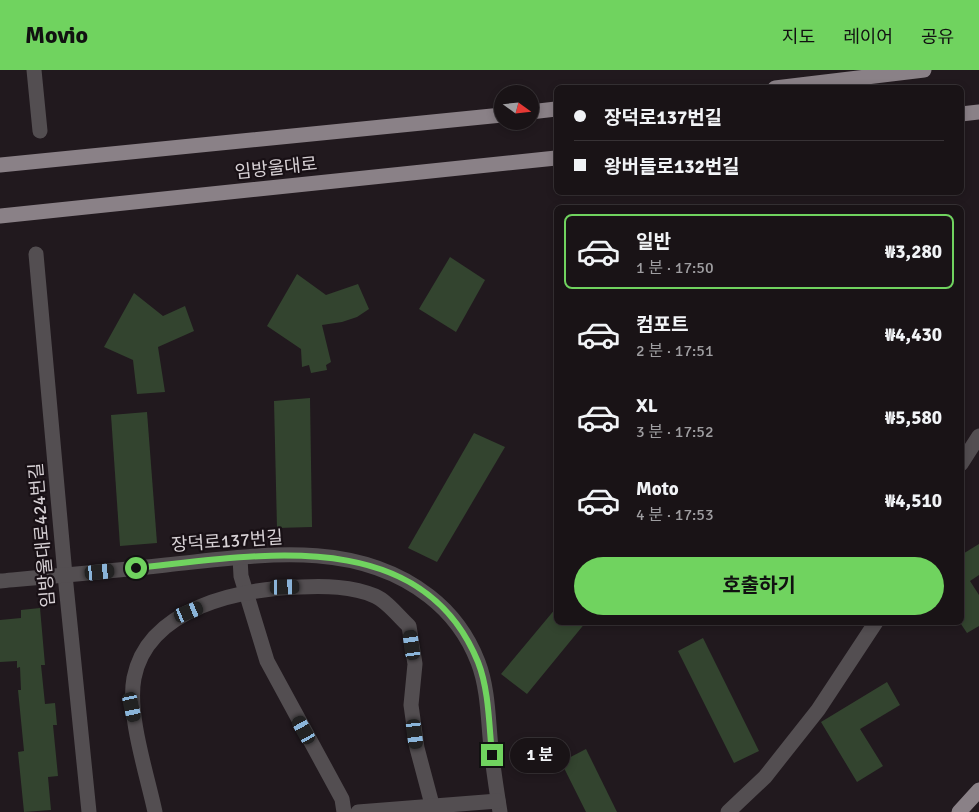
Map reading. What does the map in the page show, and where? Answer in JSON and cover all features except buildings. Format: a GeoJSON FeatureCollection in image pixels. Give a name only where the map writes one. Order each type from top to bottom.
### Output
{"type":"FeatureCollection","features":[{"type":"Feature","properties":{"kind":"main road"},"geometry":{"type":"LineString","coordinates":[[799,85],[924,70]]}},
{"type":"Feature","properties":{"kind":"main road"},"geometry":{"type":"LineString","coordinates":[[539,111],[554,109]]}},
{"type":"Feature","properties":{"kind":"main road"},"geometry":{"type":"LineString","coordinates":[[964,114],[979,112]]}},
{"type":"Feature","properties":{"kind":"main road","name":"임방울대로"},"geometry":{"type":"LineString","coordinates":[[0,164],[494,115]]}},
{"type":"Feature","properties":{"kind":"main road","name":"임방울대로"},"geometry":{"type":"LineString","coordinates":[[0,216],[554,158]]}},
{"type":"Feature","properties":{"kind":"main road"},"geometry":{"type":"LineString","coordinates":[[959,812],[979,790]]}},
{"type":"Feature","properties":{"kind":"street"},"geometry":{"type":"LineString","coordinates":[[34,70],[40,131]]}},
{"type":"Feature","properties":{"kind":"street","name":"임방울대로424번길"},"geometry":{"type":"LineString","coordinates":[[36,254],[89,812]]}},
{"type":"Feature","properties":{"kind":"street"},"geometry":{"type":"LineString","coordinates":[[964,459],[979,436]]}},
{"type":"Feature","properties":{"kind":"street","name":"장덕로137번길"},"geometry":{"type":"LineString","coordinates":[[0,581],[279,554],[335,558],[367,563],[406,580],[443,607],[458,625],[478,662],[486,700],[499,806]]}},
{"type":"Feature","properties":{"kind":"street"},"geometry":{"type":"LineString","coordinates":[[240,558],[241,576],[267,661],[342,799],[344,812]]}},
{"type":"Feature","properties":{"kind":"street"},"geometry":{"type":"LineString","coordinates":[[154,812],[132,707],[134,677],[144,653],[162,630],[189,612],[229,596],[270,588],[332,586],[376,596],[409,626],[415,664],[411,706],[416,748],[433,809]]}},
{"type":"Feature","properties":{"kind":"street"},"geometry":{"type":"LineString","coordinates":[[728,812],[765,777],[818,710],[874,625]]}},
{"type":"Feature","properties":{"kind":"street"},"geometry":{"type":"LineString","coordinates":[[358,812],[499,806]]}},
{"type":"Feature","properties":{"kind":"route"},"geometry":{"type":"LineString","coordinates":[[136,568],[279,554],[335,558],[367,563],[406,580],[443,607],[458,625],[478,662],[486,700],[492,755]]}}]}
